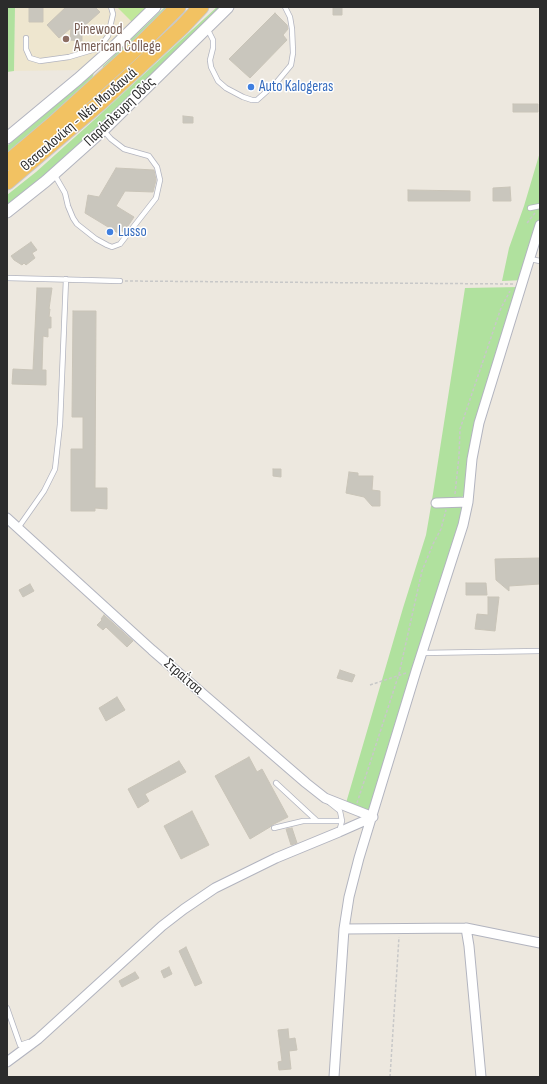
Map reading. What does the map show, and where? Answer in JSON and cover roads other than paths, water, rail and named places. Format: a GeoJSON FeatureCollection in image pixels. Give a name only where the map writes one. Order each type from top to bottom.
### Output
{"type":"FeatureCollection","features":[{"type":"Feature","properties":{"kind":"highway","name":"Θεσσαλονίκη - Νέα Μουδανιά"},"geometry":{"type":"LineString","coordinates":[[7,163],[52,125],[141,44],[178,7]]}},
{"type":"Feature","properties":{"kind":"highway","name":"Θεσσαλονίκη - Νέα Μουδανιά"},"geometry":{"type":"LineString","coordinates":[[7,182],[102,102],[182,27],[201,7]]}},
{"type":"Feature","properties":{"kind":"highway"},"geometry":{"type":"LineString","coordinates":[[182,27],[203,13],[209,7]]}},
{"type":"Feature","properties":{"kind":"street"},"geometry":{"type":"LineString","coordinates":[[7,138],[78,79],[155,7]]}},
{"type":"Feature","properties":{"kind":"street","name":"Παράπλευρη Οδός"},"geometry":{"type":"LineString","coordinates":[[7,212],[54,174],[103,130],[228,7]]}},
{"type":"Feature","properties":{"kind":"street"},"geometry":{"type":"LineString","coordinates":[[334,1077],[344,929],[349,897],[359,858],[463,525],[468,502],[475,440],[517,284],[530,259],[540,225]]}},
{"type":"Feature","properties":{"kind":"street"},"geometry":{"type":"LineString","coordinates":[[436,503],[468,502]]}},
{"type":"Feature","properties":{"kind":"street","name":"Στραΐτσα"},"geometry":{"type":"LineString","coordinates":[[7,518],[152,650],[306,784],[325,798],[372,817]]}},
{"type":"Feature","properties":{"kind":"street"},"geometry":{"type":"LineString","coordinates":[[7,1062],[38,1039],[162,926],[215,888],[276,858],[372,817]]}},
{"type":"Feature","properties":{"kind":"street"},"geometry":{"type":"LineString","coordinates":[[344,929],[466,928],[540,943]]}},
{"type":"Feature","properties":{"kind":"street"},"geometry":{"type":"LineString","coordinates":[[466,928],[481,1077]]}},
{"type":"Feature","properties":{"kind":"lane"},"geometry":{"type":"LineString","coordinates":[[99,48],[108,36],[113,14],[111,7]]}},
{"type":"Feature","properties":{"kind":"lane"},"geometry":{"type":"LineString","coordinates":[[207,28],[213,40],[210,60],[211,66],[218,81],[226,88],[243,97],[257,100],[276,83],[291,65],[293,53],[292,28],[290,17],[285,7]]}},
{"type":"Feature","properties":{"kind":"lane"},"geometry":{"type":"LineString","coordinates":[[26,38],[26,49],[30,58],[40,60],[69,57],[99,48],[109,49],[115,46]]}},
{"type":"Feature","properties":{"kind":"lane"},"geometry":{"type":"LineString","coordinates":[[54,174],[65,193],[69,210],[77,224],[96,239],[107,245],[112,247],[120,244],[156,198],[160,180],[157,167],[150,156],[124,149],[110,139],[103,130]]}},
{"type":"Feature","properties":{"kind":"lane"},"geometry":{"type":"LineString","coordinates":[[530,208],[539,208]]}},
{"type":"Feature","properties":{"kind":"lane"},"geometry":{"type":"LineString","coordinates":[[530,259],[540,261]]}},
{"type":"Feature","properties":{"kind":"lane"},"geometry":{"type":"LineString","coordinates":[[7,278],[120,281]]}},
{"type":"Feature","properties":{"kind":"lane"},"geometry":{"type":"LineString","coordinates":[[18,528],[44,491],[56,469],[60,424],[66,279]]}},
{"type":"Feature","properties":{"kind":"lane"},"geometry":{"type":"LineString","coordinates":[[422,653],[540,651]]}},
{"type":"Feature","properties":{"kind":"lane"},"geometry":{"type":"LineString","coordinates":[[276,783],[317,821]]}},
{"type":"Feature","properties":{"kind":"lane"},"geometry":{"type":"LineString","coordinates":[[325,798],[340,811],[342,821],[339,832]]}},
{"type":"Feature","properties":{"kind":"lane"},"geometry":{"type":"LineString","coordinates":[[274,828],[303,820],[342,821]]}},
{"type":"Feature","properties":{"kind":"lane"},"geometry":{"type":"LineString","coordinates":[[7,1008],[20,1045],[38,1039]]}},
{"type":"Feature","properties":{"kind":"place","name":"Pinewood American College"},"geometry":{"type":"Point","coordinates":[66,39]}},
{"type":"Feature","properties":{"kind":"place","name":"Auto Kalogeras"},"geometry":{"type":"Point","coordinates":[251,87]}},
{"type":"Feature","properties":{"kind":"place","name":"Lusso"},"geometry":{"type":"Point","coordinates":[110,232]}}]}
